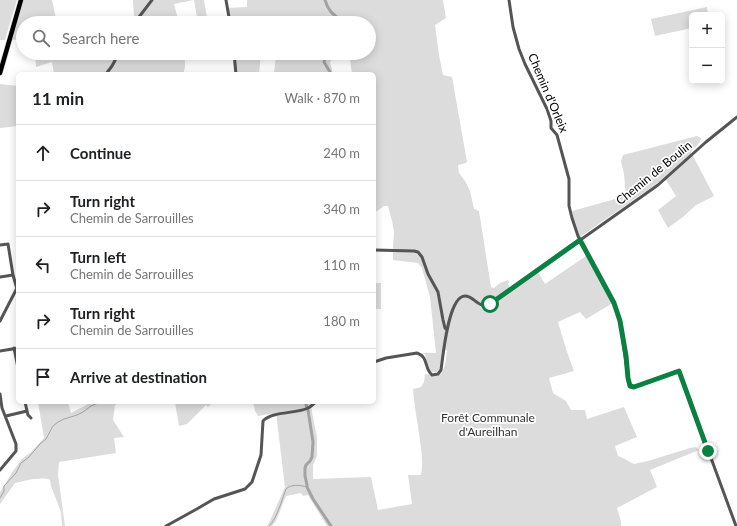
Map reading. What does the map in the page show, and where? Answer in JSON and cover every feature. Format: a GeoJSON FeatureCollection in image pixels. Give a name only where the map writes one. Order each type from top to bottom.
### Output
{"type":"FeatureCollection","features":[{"type":"Feature","properties":{"kind":"main road"},"geometry":{"type":"LineString","coordinates":[[16,16],[21,0]]}},
{"type":"Feature","properties":{"kind":"main road"},"geometry":{"type":"LineString","coordinates":[[0,73],[16,17]]}},
{"type":"Feature","properties":{"kind":"street"},"geometry":{"type":"LineString","coordinates":[[140,16],[152,0]]}},
{"type":"Feature","properties":{"kind":"street"},"geometry":{"type":"LineString","coordinates":[[226,0],[229,16]]}},
{"type":"Feature","properties":{"kind":"street","name":"Chemin d'Orleix"},"geometry":{"type":"LineString","coordinates":[[509,0],[513,27],[519,49],[548,109],[552,128],[557,135],[569,179],[569,206],[578,236],[614,303],[620,321],[630,386],[634,387],[679,371],[736,526]]}},
{"type":"Feature","properties":{"kind":"street"},"geometry":{"type":"LineString","coordinates":[[108,72],[115,60]]}},
{"type":"Feature","properties":{"kind":"street"},"geometry":{"type":"LineString","coordinates":[[235,60],[236,72]]}},
{"type":"Feature","properties":{"kind":"street","name":"Chemin de Boulin"},"geometry":{"type":"LineString","coordinates":[[447,330],[454,304],[461,296],[469,297],[480,304],[490,304],[658,184],[737,117]]}},
{"type":"Feature","properties":{"kind":"street"},"geometry":{"type":"LineString","coordinates":[[0,245],[8,244],[16,285]]}},
{"type":"Feature","properties":{"kind":"street"},"geometry":{"type":"LineString","coordinates":[[376,250],[418,252],[422,257],[428,274],[438,292],[443,320],[447,330],[442,370],[438,374],[432,375],[429,373],[424,357],[418,353],[386,358],[376,361]]}},
{"type":"Feature","properties":{"kind":"street"},"geometry":{"type":"LineString","coordinates":[[0,277],[13,275]]}},
{"type":"Feature","properties":{"kind":"street"},"geometry":{"type":"LineString","coordinates":[[0,321],[16,290]]}},
{"type":"Feature","properties":{"kind":"street"},"geometry":{"type":"LineString","coordinates":[[0,351],[14,348],[16,358]]}},
{"type":"Feature","properties":{"kind":"street"},"geometry":{"type":"LineString","coordinates":[[0,394],[2,408],[16,444],[16,451],[0,470]]}},
{"type":"Feature","properties":{"kind":"street"},"geometry":{"type":"LineString","coordinates":[[25,404],[28,415],[31,418]]}},
{"type":"Feature","properties":{"kind":"street"},"geometry":{"type":"LineString","coordinates":[[166,526],[214,499],[245,489],[252,482],[261,454],[263,421],[268,417],[304,410],[314,404]]}},
{"type":"Feature","properties":{"kind":"street"},"geometry":{"type":"LineString","coordinates":[[6,416],[27,411]]}},
{"type":"Feature","properties":{"kind":"green space"},"geometry":{"type":"Polygon","coordinates":[[[0,0],[17,0],[5,40],[0,40],[0,0]]]}},
{"type":"Feature","properties":{"kind":"green space"},"geometry":{"type":"Polygon","coordinates":[[[23,0],[52,0],[55,16],[19,16],[23,0]]]}},
{"type":"Feature","properties":{"kind":"green space"},"geometry":{"type":"Polygon","coordinates":[[[133,0],[194,0],[174,4],[177,16],[134,16],[133,0]]]}},
{"type":"Feature","properties":{"kind":"green space"},"geometry":{"type":"Polygon","coordinates":[[[194,0],[204,0],[207,16],[197,16],[194,0]]]}},
{"type":"Feature","properties":{"kind":"green space","name":"Forêt Communale d'Aureilhan"},"geometry":{"type":"Polygon","coordinates":[[[247,0],[443,0],[446,18],[435,25],[439,55],[443,75],[452,77],[467,162],[458,165],[459,173],[470,191],[474,209],[479,211],[491,287],[494,288],[500,283],[508,280],[510,288],[536,269],[545,284],[586,256],[613,303],[586,319],[580,312],[558,322],[574,371],[549,378],[553,393],[566,401],[571,410],[585,410],[587,419],[624,407],[637,437],[615,446],[618,456],[634,464],[690,448],[696,447],[699,450],[650,470],[657,487],[617,508],[621,526],[327,526],[308,495],[303,496],[301,493],[286,496],[276,521],[272,526],[265,526],[268,525],[285,487],[276,413],[258,416],[253,404],[310,404],[317,437],[317,456],[313,465],[313,479],[371,477],[378,510],[412,504],[408,475],[421,475],[422,463],[413,389],[421,387],[424,382],[425,374],[434,376],[441,373],[445,366],[447,350],[443,351],[440,370],[437,372],[430,371],[423,353],[436,353],[430,297],[422,268],[418,263],[393,260],[394,232],[388,206],[384,206],[376,211],[376,72],[352,72],[350,60],[376,60],[376,16],[228,16],[226,8],[247,7],[247,0]]]}},
{"type":"Feature","properties":{"kind":"green space"},"geometry":{"type":"Polygon","coordinates":[[[707,7],[708,12],[689,12],[689,29],[655,36],[651,19],[707,7]]]}},
{"type":"Feature","properties":{"kind":"green space"},"geometry":{"type":"Polygon","coordinates":[[[16,25],[16,40],[12,40],[16,25]]]}},
{"type":"Feature","properties":{"kind":"green space"},"geometry":{"type":"Polygon","coordinates":[[[36,60],[185,61],[184,72],[54,72],[52,62],[36,67],[36,60]]]}},
{"type":"Feature","properties":{"kind":"green space"},"geometry":{"type":"Polygon","coordinates":[[[233,60],[260,60],[259,72],[234,72],[233,60]]]}},
{"type":"Feature","properties":{"kind":"green space"},"geometry":{"type":"Polygon","coordinates":[[[275,60],[332,60],[330,62],[332,72],[274,72],[275,60]]]}},
{"type":"Feature","properties":{"kind":"green space"},"geometry":{"type":"Polygon","coordinates":[[[0,84],[16,86],[16,126],[0,128],[0,84]]]}},
{"type":"Feature","properties":{"kind":"green space"},"geometry":{"type":"Polygon","coordinates":[[[697,136],[701,138],[700,142],[691,152],[714,196],[696,205],[668,228],[658,210],[676,196],[666,180],[660,184],[659,182],[580,237],[575,226],[572,211],[626,196],[621,161],[623,155],[697,136]]]}},
{"type":"Feature","properties":{"kind":"green space"},"geometry":{"type":"Polygon","coordinates":[[[376,283],[381,283],[381,309],[376,309],[376,283]]]}},
{"type":"Feature","properties":{"kind":"green space"},"geometry":{"type":"Polygon","coordinates":[[[38,404],[69,404],[71,413],[88,404],[118,404],[115,405],[113,420],[124,437],[114,438],[116,453],[59,462],[58,475],[65,526],[62,526],[61,512],[50,480],[38,479],[15,483],[0,504],[0,492],[13,471],[22,459],[44,438],[38,404]]]}},
{"type":"Feature","properties":{"kind":"green space"},"geometry":{"type":"Polygon","coordinates":[[[175,404],[211,404],[208,407],[206,405],[187,424],[179,426],[175,404]]]}},
{"type":"Feature","properties":{"kind":"waterway"},"geometry":{"type":"LineString","coordinates":[[325,0],[329,9],[336,16]]}},
{"type":"Feature","properties":{"kind":"waterway"},"geometry":{"type":"LineString","coordinates":[[325,60],[324,62],[330,72]]}},
{"type":"Feature","properties":{"kind":"waterway"},"geometry":{"type":"LineString","coordinates":[[0,498],[4,491],[4,486],[16,473],[21,463],[29,457],[46,439],[53,426],[58,422],[77,415],[96,404]]}},
{"type":"Feature","properties":{"kind":"waterway"},"geometry":{"type":"LineString","coordinates":[[306,404],[313,442],[312,457],[305,468],[307,487],[331,526]]}},
{"type":"Feature","properties":{"kind":"waterway"},"geometry":{"type":"LineString","coordinates":[[269,526],[277,514],[286,489],[290,486],[296,485],[307,487]]}},
{"type":"Feature","properties":{"kind":"route"},"geometry":{"type":"LineString","coordinates":[[490,304],[580,240],[614,303],[620,321],[630,386],[634,387],[679,371],[708,451]]}}]}
